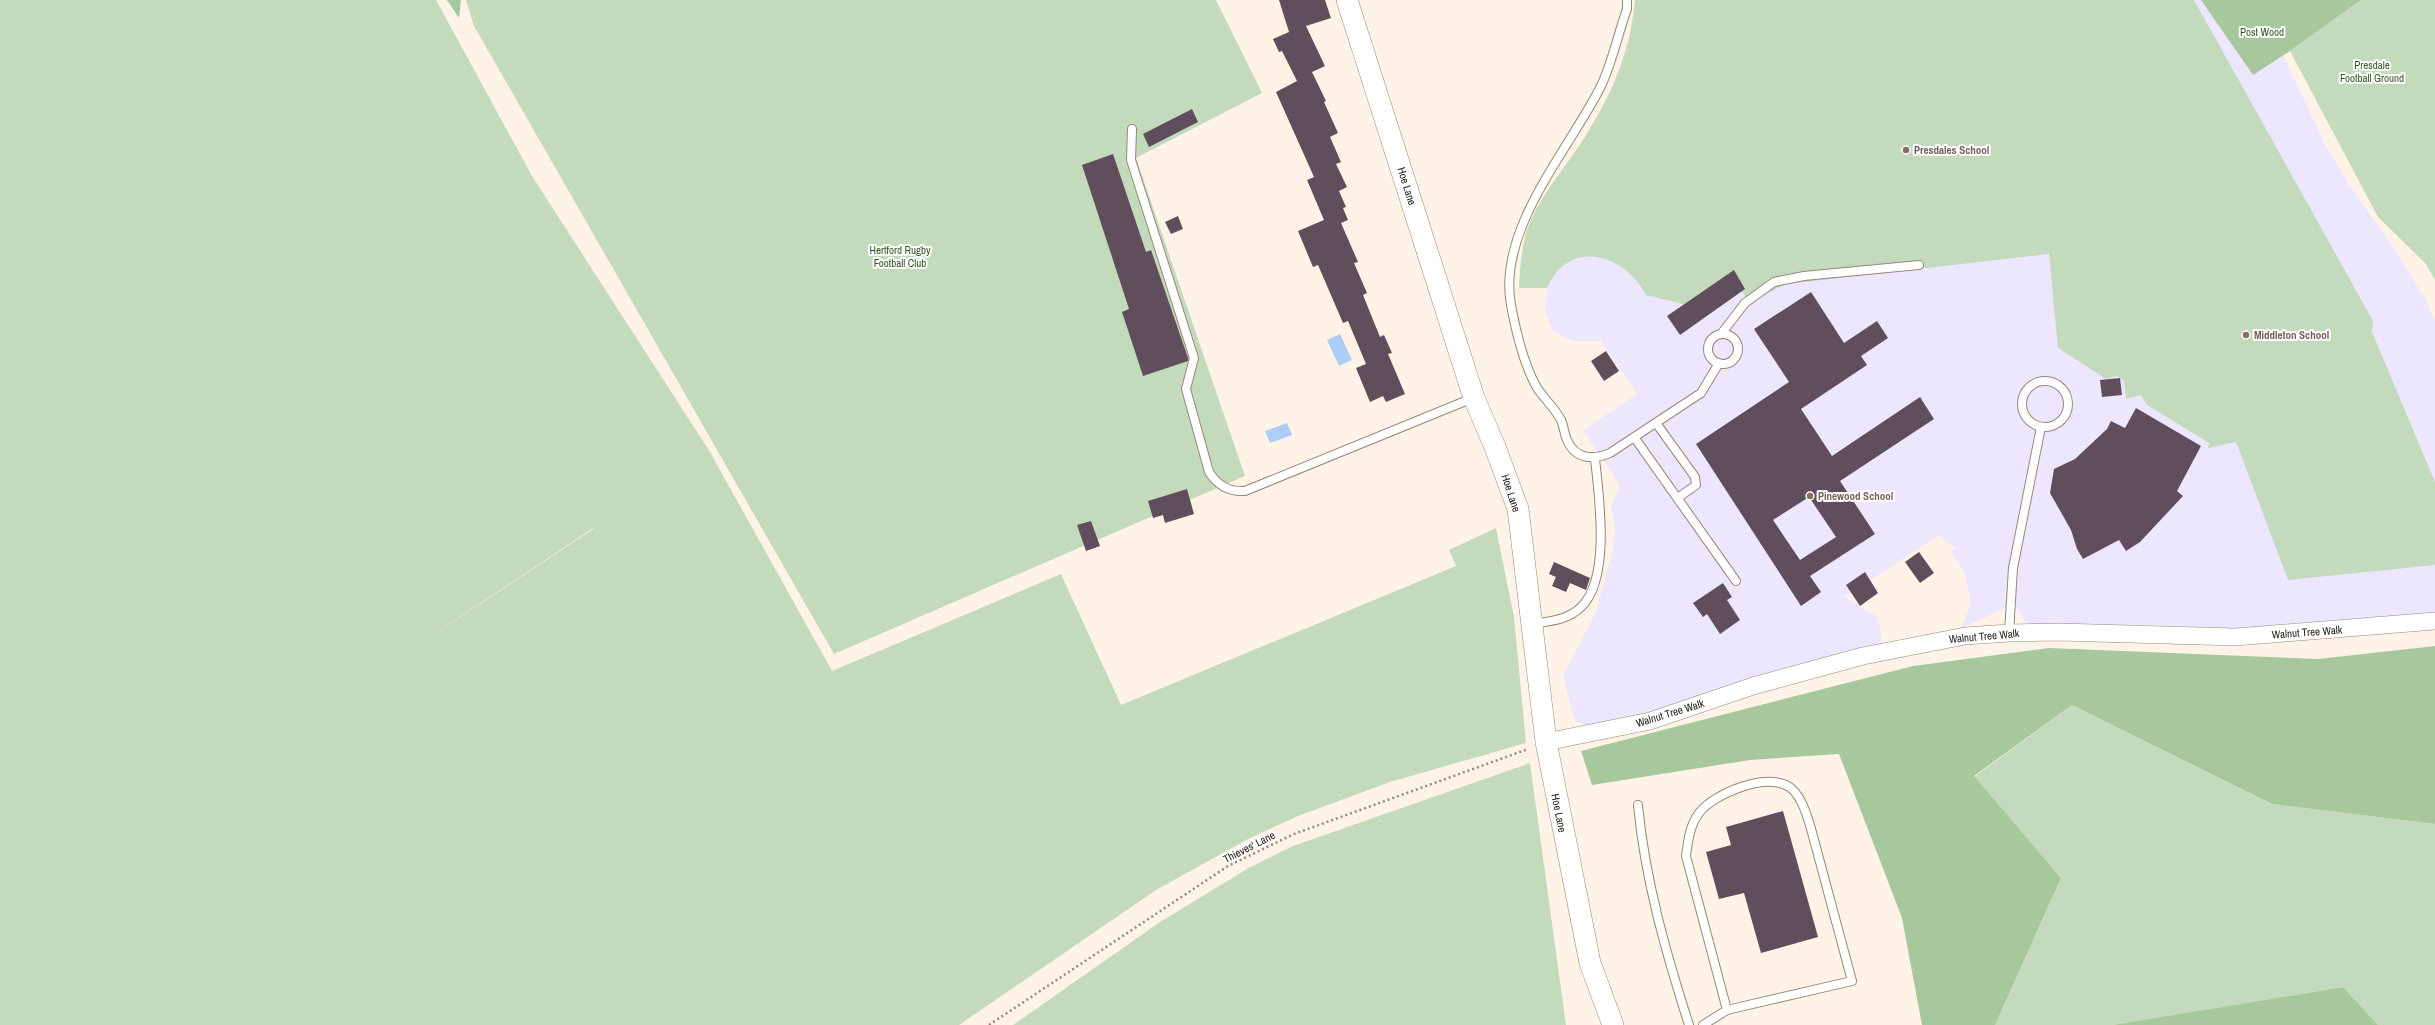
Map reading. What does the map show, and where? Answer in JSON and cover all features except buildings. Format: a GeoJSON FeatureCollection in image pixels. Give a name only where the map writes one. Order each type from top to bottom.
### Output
{"type":"FeatureCollection","features":[{"type":"Feature","properties":{"kind":"street","name":"Hoe Lane"},"geometry":{"type":"LineString","coordinates":[[1347,0],[1474,398],[1495,447],[1518,509],[1546,742],[1590,963],[1613,1025]]}},
{"type":"Feature","properties":{"kind":"street","name":"Walnut Tree Walk"},"geometry":{"type":"LineString","coordinates":[[1546,742],[1650,721],[1753,686],[1862,656],[1958,637],[2009,633],[2236,637],[2435,621]]}},
{"type":"Feature","properties":{"kind":"lane"},"geometry":{"type":"LineString","coordinates":[[1627,0],[1627,9],[1601,85],[1548,175],[1530,209],[1511,259],[1511,304],[1523,352],[1537,386],[1553,406],[1562,422],[1567,441],[1580,455],[1596,459],[1610,453],[1701,393],[1718,363]]}},
{"type":"Feature","properties":{"kind":"lane"},"geometry":{"type":"LineString","coordinates":[[1132,129],[1131,160],[1194,358],[1186,389],[1209,472],[1214,480],[1230,490],[1245,491],[1474,398]]}},
{"type":"Feature","properties":{"kind":"lane"},"geometry":{"type":"LineString","coordinates":[[1721,334],[1731,335],[1739,348],[1733,361],[1728,363],[1718,363],[1711,357],[1708,348],[1712,338],[1721,334],[1745,303],[1774,282],[1804,276],[1919,265]]}},
{"type":"Feature","properties":{"kind":"lane"},"geometry":{"type":"LineString","coordinates":[[2048,381],[2062,389],[2066,396],[2067,412],[2057,424],[2041,427],[2027,419],[2022,405],[2025,393],[2033,384],[2048,381]]}},
{"type":"Feature","properties":{"kind":"lane"},"geometry":{"type":"LineString","coordinates":[[1656,423],[1695,477],[1696,485],[1679,497]]}},
{"type":"Feature","properties":{"kind":"lane"},"geometry":{"type":"LineString","coordinates":[[2009,633],[2013,568],[2041,427]]}},
{"type":"Feature","properties":{"kind":"lane"},"geometry":{"type":"LineString","coordinates":[[1634,437],[1679,497],[1736,581]]}},
{"type":"Feature","properties":{"kind":"lane"},"geometry":{"type":"LineString","coordinates":[[1532,624],[1561,619],[1581,607],[1593,586],[1600,557],[1602,529],[1596,459]]}},
{"type":"Feature","properties":{"kind":"lane"},"geometry":{"type":"LineString","coordinates":[[1703,1025],[1727,1010],[1852,981],[1810,825],[1802,803],[1792,789],[1778,782],[1729,790],[1713,799],[1694,821],[1688,837],[1686,856],[1727,1010]]}},
{"type":"Feature","properties":{"kind":"lane"},"geometry":{"type":"LineString","coordinates":[[1638,805],[1642,851],[1649,884],[1689,1025]]}},
{"type":"Feature","properties":{"kind":"path","name":"Thieves' Lane"},"geometry":{"type":"LineString","coordinates":[[989,1025],[1228,866],[1294,834],[1546,742]]}},
{"type":"Feature","properties":{"kind":"shaded area"},"geometry":{"type":"Polygon","coordinates":[[[1635,0],[2213,0],[2272,32],[2325,144],[2348,183],[2395,250],[2425,298],[2435,321],[2435,617],[2237,629],[2151,625],[2027,626],[2017,609],[2005,608],[1961,629],[1971,603],[1965,573],[1951,552],[1955,548],[1939,535],[1845,597],[1878,617],[1883,651],[1638,715],[1617,726],[1589,727],[1576,721],[1572,713],[1563,675],[1596,612],[1613,548],[1615,529],[1611,506],[1620,486],[1583,430],[1637,394],[1601,341],[1572,341],[1553,331],[1545,312],[1547,288],[1519,288],[1520,261],[1526,236],[1534,216],[1589,132],[1611,91],[1629,39],[1635,0]]]}},
{"type":"Feature","properties":{"kind":"green space"},"geometry":{"type":"Polygon","coordinates":[[[0,0],[436,0],[532,176],[710,452],[832,671],[1061,574],[1121,705],[1456,566],[1449,550],[1496,528],[1514,617],[1526,743],[1390,782],[1298,816],[1250,838],[1156,890],[959,1025],[0,1025],[0,0]],[[593,528],[401,656],[593,529],[593,528]]]}},
{"type":"Feature","properties":{"kind":"green space"},"geometry":{"type":"Polygon","coordinates":[[[447,0],[461,0],[459,18],[447,0]]]}},
{"type":"Feature","properties":{"kind":"green space","name":"Hertford Rugby Football Club"},"geometry":{"type":"Polygon","coordinates":[[[466,0],[1216,0],[1262,93],[1136,158],[1245,476],[834,654],[474,26],[466,0]]]}},
{"type":"Feature","properties":{"kind":"green space","name":"Presdales School"},"geometry":{"type":"Polygon","coordinates":[[[1635,0],[2194,0],[2373,321],[2372,332],[2435,482],[2435,565],[2288,580],[2236,442],[2208,448],[2209,443],[2147,405],[2141,395],[2126,399],[2124,381],[2117,376],[2106,379],[2058,348],[2049,254],[1786,284],[1749,302],[1736,283],[1698,308],[1646,295],[1636,281],[1624,269],[1611,261],[1596,257],[1582,257],[1569,262],[1557,272],[1547,288],[1519,288],[1520,269],[1525,237],[1530,222],[1545,195],[1581,143],[1606,100],[1620,68],[1630,35],[1635,0]]]}},
{"type":"Feature","properties":{"kind":"green space","name":"Post Wood"},"geometry":{"type":"Polygon","coordinates":[[[2201,0],[2361,0],[2290,51],[2253,75],[2201,0]]]}},
{"type":"Feature","properties":{"kind":"green space","name":"Presdale Football Ground"},"geometry":{"type":"Polygon","coordinates":[[[2361,0],[2435,0],[2435,280],[2426,264],[2378,217],[2290,51],[2361,0]]]}},
{"type":"Feature","properties":{"kind":"green space"},"geometry":{"type":"Polygon","coordinates":[[[2435,646],[2435,824],[2272,804],[2072,705],[1974,776],[2061,878],[1995,1025],[1922,1025],[1902,918],[1839,754],[1750,760],[1592,785],[1581,751],[1913,666],[2049,648],[2318,659],[2435,646]]]}},
{"type":"Feature","properties":{"kind":"green space"},"geometry":{"type":"Polygon","coordinates":[[[2072,705],[2272,804],[2435,824],[2435,1025],[2378,1025],[2343,987],[2112,1025],[1995,1025],[2061,878],[1974,777],[2072,705]]]}},
{"type":"Feature","properties":{"kind":"green space"},"geometry":{"type":"Polygon","coordinates":[[[1530,763],[1566,1025],[1013,1025],[1160,922],[1247,869],[1293,846],[1530,763]]]}},
{"type":"Feature","properties":{"kind":"green space"},"geometry":{"type":"Polygon","coordinates":[[[2343,987],[2378,1025],[2112,1025],[2343,987]]]}},
{"type":"Feature","properties":{"kind":"water"},"geometry":{"type":"Polygon","coordinates":[[[1340,334],[1352,360],[1339,366],[1327,340],[1340,334]]]}},
{"type":"Feature","properties":{"kind":"water"},"geometry":{"type":"Polygon","coordinates":[[[1287,423],[1292,435],[1270,443],[1265,431],[1287,423]]]}},
{"type":"Feature","properties":{"kind":"place","name":"Presdales School"},"geometry":{"type":"Point","coordinates":[1906,150]}},
{"type":"Feature","properties":{"kind":"place","name":"Middleton School"},"geometry":{"type":"Point","coordinates":[2246,335]}},
{"type":"Feature","properties":{"kind":"place","name":"Pinewood School"},"geometry":{"type":"Point","coordinates":[1810,496]}}]}
